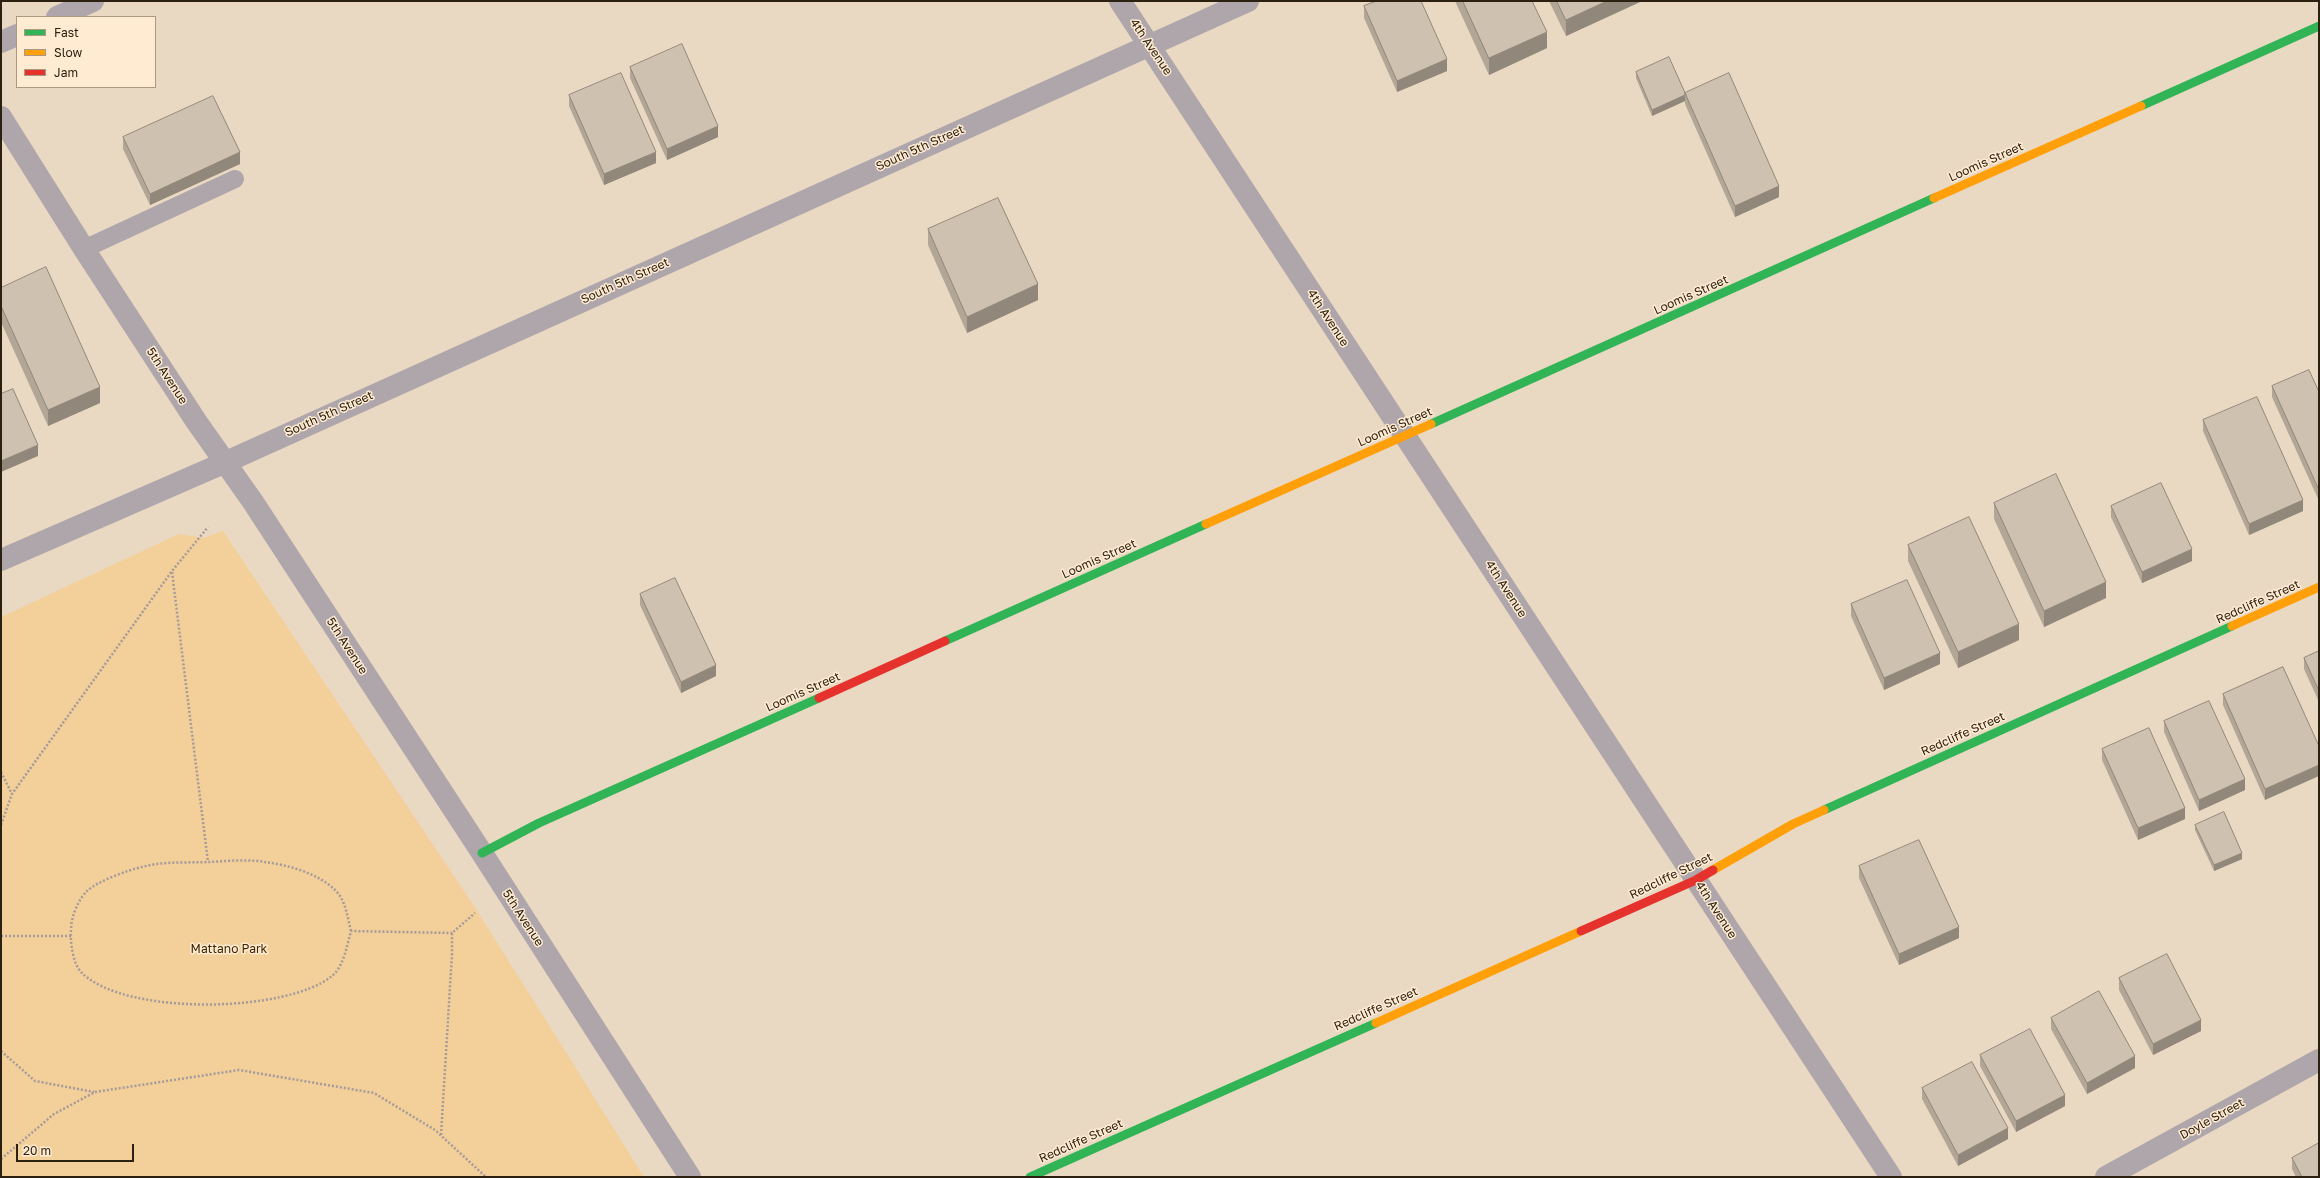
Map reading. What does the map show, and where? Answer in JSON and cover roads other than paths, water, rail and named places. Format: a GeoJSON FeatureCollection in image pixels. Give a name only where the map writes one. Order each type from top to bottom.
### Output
{"type":"FeatureCollection","features":[{"type":"Feature","properties":{"kind":"street"},"geometry":{"type":"LineString","coordinates":[[59,16],[93,1]]}},
{"type":"Feature","properties":{"kind":"street","name":"4th Avenue"},"geometry":{"type":"LineString","coordinates":[[1120,1],[1891,1177]]}},
{"type":"Feature","properties":{"kind":"street","name":"South 5th Street"},"geometry":{"type":"LineString","coordinates":[[1,560],[226,462],[1248,1]]}},
{"type":"Feature","properties":{"kind":"street","name":"Loomis Street"},"geometry":{"type":"LineString","coordinates":[[482,853],[547,820],[2319,26]]}},
{"type":"Feature","properties":{"kind":"street"},"geometry":{"type":"LineString","coordinates":[[1,42],[16,35]]}},
{"type":"Feature","properties":{"kind":"street","name":"5th Avenue"},"geometry":{"type":"LineString","coordinates":[[1,117],[84,249],[196,421],[226,462],[482,853],[690,1177]]}},
{"type":"Feature","properties":{"kind":"street","name":"Redcliffe Street"},"geometry":{"type":"LineString","coordinates":[[1030,1177],[1696,880],[1793,824],[2319,588]]}},
{"type":"Feature","properties":{"kind":"street","name":"Doyle Street"},"geometry":{"type":"LineString","coordinates":[[2106,1177],[2319,1060]]}},
{"type":"Feature","properties":{"kind":"lane"},"geometry":{"type":"LineString","coordinates":[[84,249],[235,179]]}},
{"type":"Feature","properties":{"kind":"park label","name":"Mattano Park"},"geometry":{"type":"Point","coordinates":[229,949]}}]}
